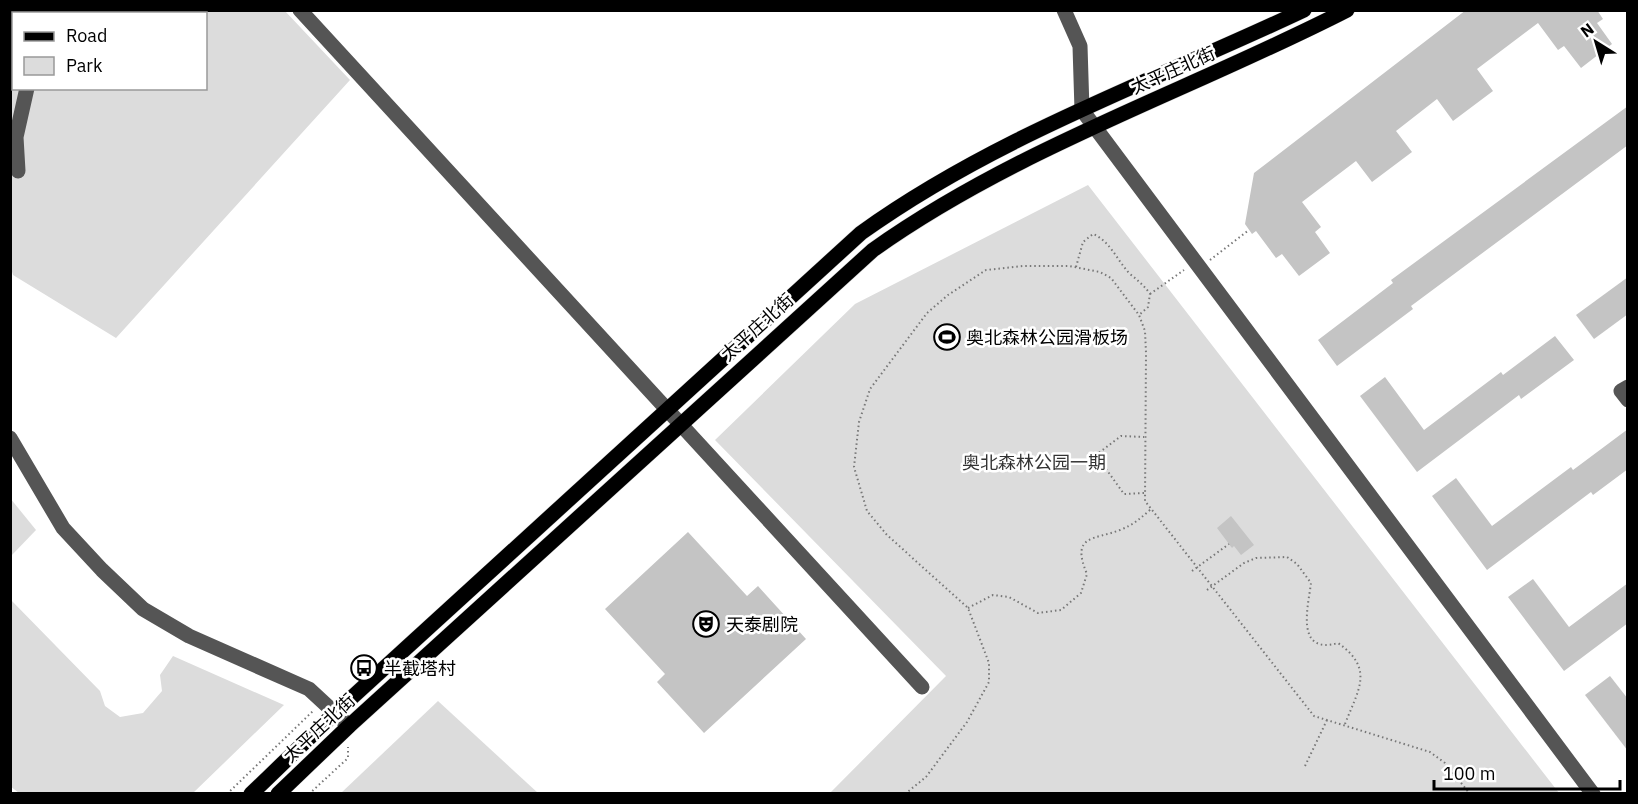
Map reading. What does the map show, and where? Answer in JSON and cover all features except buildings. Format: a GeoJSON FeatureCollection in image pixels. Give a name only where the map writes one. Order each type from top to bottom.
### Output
{"type":"FeatureCollection","features":[{"type":"Feature","properties":{"kind":"main road","name":"太平庄北街"},"geometry":{"type":"LineString","coordinates":[[250,794],[336,712],[861,233],[961,168],[1042,127],[1304,10]]}},
{"type":"Feature","properties":{"kind":"main road","name":"太平庄北街"},"geometry":{"type":"LineString","coordinates":[[278,794],[349,726],[679,424],[873,250],[971,188],[1094,126],[1347,10]]}},
{"type":"Feature","properties":{"kind":"street"},"geometry":{"type":"LineString","coordinates":[[300,10],[922,687]]}},
{"type":"Feature","properties":{"kind":"street"},"geometry":{"type":"LineString","coordinates":[[1064,10],[1080,46],[1082,111],[1593,794]]}},
{"type":"Feature","properties":{"kind":"street"},"geometry":{"type":"LineString","coordinates":[[18,171],[16,137],[27,90]]}},
{"type":"Feature","properties":{"kind":"street"},"geometry":{"type":"LineString","coordinates":[[1628,387],[1622,392],[1628,400]]}},
{"type":"Feature","properties":{"kind":"street"},"geometry":{"type":"LineString","coordinates":[[10,438],[63,528],[143,609],[189,636],[300,685],[324,701],[349,726]]}},
{"type":"Feature","properties":{"kind":"path"},"geometry":{"type":"LineString","coordinates":[[1150,294],[1249,230]]}},
{"type":"Feature","properties":{"kind":"path"},"geometry":{"type":"LineString","coordinates":[[1076,267],[1083,242],[1093,234],[1101,238],[1150,294],[1148,308],[1139,315]]}},
{"type":"Feature","properties":{"kind":"path"},"geometry":{"type":"LineString","coordinates":[[905,794],[936,765],[967,722],[989,682],[989,663],[968,608],[887,535],[867,511],[854,467],[859,422],[870,389],[927,313],[948,295],[986,270],[1023,266],[1076,267],[1101,272],[1111,278],[1139,315],[1145,331],[1146,353],[1145,501],[1314,716],[1430,752],[1445,763],[1470,794]]}},
{"type":"Feature","properties":{"kind":"path"},"geometry":{"type":"LineString","coordinates":[[1144,437],[1121,436],[1096,455],[1124,494],[1144,493]]}},
{"type":"Feature","properties":{"kind":"path"},"geometry":{"type":"LineString","coordinates":[[968,608],[993,595],[1009,597],[1038,612],[1061,610],[1081,593],[1087,574],[1081,560],[1083,546],[1092,537],[1117,532],[1135,524],[1151,509]]}},
{"type":"Feature","properties":{"kind":"path"},"geometry":{"type":"LineString","coordinates":[[1192,571],[1229,544]]}},
{"type":"Feature","properties":{"kind":"path"},"geometry":{"type":"LineString","coordinates":[[1207,590],[1213,588],[1244,563],[1256,558],[1287,558],[1297,564],[1311,583],[1306,612],[1309,633],[1316,642],[1326,646],[1338,643],[1349,650],[1359,664],[1363,675],[1345,724]]}},
{"type":"Feature","properties":{"kind":"path"},"geometry":{"type":"LineString","coordinates":[[228,794],[324,701]]}},
{"type":"Feature","properties":{"kind":"path"},"geometry":{"type":"LineString","coordinates":[[1305,766],[1327,720]]}},
{"type":"Feature","properties":{"kind":"path"},"geometry":{"type":"LineString","coordinates":[[309,794],[348,758],[349,726]]}},
{"type":"Feature","properties":{"kind":"green space"},"geometry":{"type":"Polygon","coordinates":[[[10,11],[285,11],[350,80],[116,338],[13,275],[10,265],[10,11]]]}},
{"type":"Feature","properties":{"kind":"green space","name":"奥北森林公园一期"},"geometry":{"type":"Polygon","coordinates":[[[1088,185],[1559,793],[830,793],[946,676],[715,440],[855,304],[1088,185]]]}},
{"type":"Feature","properties":{"kind":"green space"},"geometry":{"type":"Polygon","coordinates":[[[10,498],[36,530],[11,556],[10,556],[10,498]]]}},
{"type":"Feature","properties":{"kind":"green space"},"geometry":{"type":"Polygon","coordinates":[[[11,600],[100,691],[105,706],[120,717],[143,713],[162,691],[160,675],[173,656],[284,705],[193,793],[19,793],[10,786],[11,600]]]}},
{"type":"Feature","properties":{"kind":"green space"},"geometry":{"type":"Polygon","coordinates":[[[438,701],[538,793],[341,793],[438,701]]]}},
{"type":"Feature","properties":{"kind":"place","name":"奥北森林公园滑板场"},"geometry":{"type":"Point","coordinates":[947,337]}},
{"type":"Feature","properties":{"kind":"place","name":"天泰剧院"},"geometry":{"type":"Point","coordinates":[706,624]}},
{"type":"Feature","properties":{"kind":"place","name":"半截塔村"},"geometry":{"type":"Point","coordinates":[364,668]}}]}
